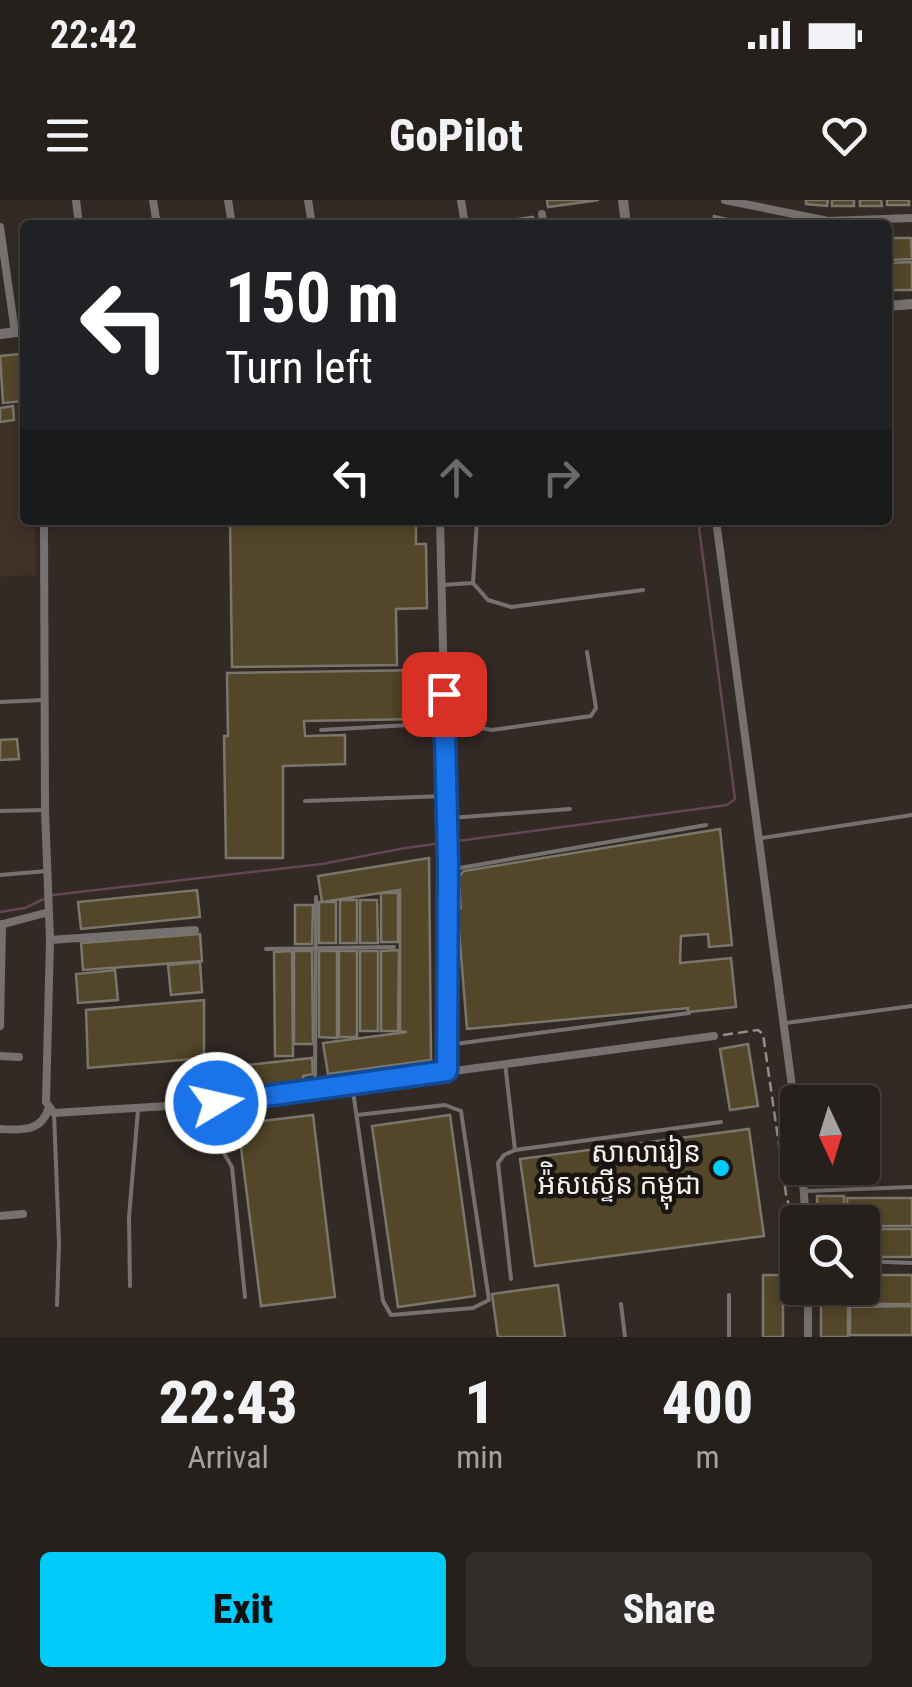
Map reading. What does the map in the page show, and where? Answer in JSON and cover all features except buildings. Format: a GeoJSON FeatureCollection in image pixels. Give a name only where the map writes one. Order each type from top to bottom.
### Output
{"type":"FeatureCollection","features":[{"type":"Feature","properties":{"kind":"street"},"geometry":{"type":"LineString","coordinates":[[725,200],[819,220]]}},
{"type":"Feature","properties":{"kind":"street"},"geometry":{"type":"LineString","coordinates":[[542,214],[543,220]]}},
{"type":"Feature","properties":{"kind":"street"},"geometry":{"type":"LineString","coordinates":[[870,220],[912,218]]}},
{"type":"Feature","properties":{"kind":"street"},"geometry":{"type":"LineString","coordinates":[[0,227],[20,331],[0,334]]}},
{"type":"Feature","properties":{"kind":"street"},"geometry":{"type":"LineString","coordinates":[[0,1130],[39,1125],[52,1110],[46,1039],[50,940],[44,810],[44,525]]}},
{"type":"Feature","properties":{"kind":"street"},"geometry":{"type":"LineString","coordinates":[[440,525],[451,867],[447,1071]]}},
{"type":"Feature","properties":{"kind":"street"},"geometry":{"type":"LineString","coordinates":[[717,525],[791,1085]]}},
{"type":"Feature","properties":{"kind":"street"},"geometry":{"type":"LineString","coordinates":[[0,1026],[1,924],[49,909]]}},
{"type":"Feature","properties":{"kind":"street"},"geometry":{"type":"LineString","coordinates":[[50,940],[195,930]]}},
{"type":"Feature","properties":{"kind":"street"},"geometry":{"type":"LineString","coordinates":[[52,1110],[196,1105],[714,1036]]}},
{"type":"Feature","properties":{"kind":"street"},"geometry":{"type":"LineString","coordinates":[[0,1056],[19,1056]]}},
{"type":"Feature","properties":{"kind":"street"},"geometry":{"type":"LineString","coordinates":[[803,1185],[805,1205]]}},
{"type":"Feature","properties":{"kind":"street"},"geometry":{"type":"LineString","coordinates":[[0,1216],[23,1214]]}},
{"type":"Feature","properties":{"kind":"street"},"geometry":{"type":"LineString","coordinates":[[808,1305],[808,1337]]}},
{"type":"Feature","properties":{"kind":"lane"},"geometry":{"type":"LineString","coordinates":[[477,525],[474,583],[488,600],[510,607],[643,590]]}},
{"type":"Feature","properties":{"kind":"lane"},"geometry":{"type":"LineString","coordinates":[[441,585],[474,583]]}},
{"type":"Feature","properties":{"kind":"lane"},"geometry":{"type":"LineString","coordinates":[[444,694],[460,694],[482,728],[492,730],[591,716],[596,708],[587,652]]}},
{"type":"Feature","properties":{"kind":"lane"},"geometry":{"type":"LineString","coordinates":[[0,702],[44,700]]}},
{"type":"Feature","properties":{"kind":"lane"},"geometry":{"type":"LineString","coordinates":[[321,730],[445,723]]}},
{"type":"Feature","properties":{"kind":"lane"},"geometry":{"type":"LineString","coordinates":[[306,800],[446,796]]}},
{"type":"Feature","properties":{"kind":"lane"},"geometry":{"type":"LineString","coordinates":[[447,821],[570,809]]}},
{"type":"Feature","properties":{"kind":"lane"},"geometry":{"type":"LineString","coordinates":[[0,811],[44,810]]}},
{"type":"Feature","properties":{"kind":"lane"},"geometry":{"type":"LineString","coordinates":[[758,838],[912,815]]}},
{"type":"Feature","properties":{"kind":"lane"},"geometry":{"type":"LineString","coordinates":[[460,908],[451,867],[706,826]]}},
{"type":"Feature","properties":{"kind":"lane"},"geometry":{"type":"LineString","coordinates":[[0,875],[47,871]]}},
{"type":"Feature","properties":{"kind":"lane"},"geometry":{"type":"LineString","coordinates":[[316,897],[316,1088]]}},
{"type":"Feature","properties":{"kind":"lane"},"geometry":{"type":"LineString","coordinates":[[266,949],[394,947]]}},
{"type":"Feature","properties":{"kind":"lane"},"geometry":{"type":"LineString","coordinates":[[782,1023],[912,1006]]}},
{"type":"Feature","properties":{"kind":"lane"},"geometry":{"type":"LineString","coordinates":[[447,1045],[689,1012]]}},
{"type":"Feature","properties":{"kind":"lane"},"geometry":{"type":"LineString","coordinates":[[504,1063],[515,1150]]}},
{"type":"Feature","properties":{"kind":"lane"},"geometry":{"type":"LineString","coordinates":[[352,1084],[356,1115],[386,1309],[391,1315],[482,1305],[489,1300],[462,1111],[445,1106],[356,1115]]}},
{"type":"Feature","properties":{"kind":"lane"},"geometry":{"type":"LineString","coordinates":[[196,1105],[232,1167],[245,1297]]}},
{"type":"Feature","properties":{"kind":"lane"},"geometry":{"type":"LineString","coordinates":[[52,1110],[58,1242],[56,1305]]}},
{"type":"Feature","properties":{"kind":"lane"},"geometry":{"type":"LineString","coordinates":[[130,1286],[129,1217],[138,1110]]}},
{"type":"Feature","properties":{"kind":"lane"},"geometry":{"type":"LineString","coordinates":[[510,1279],[498,1162],[504,1155],[515,1150],[720,1122]]}},
{"type":"Feature","properties":{"kind":"lane"},"geometry":{"type":"LineString","coordinates":[[804,1191],[912,1187]]}},
{"type":"Feature","properties":{"kind":"lane"},"geometry":{"type":"LineString","coordinates":[[880,1262],[912,1262]]}},
{"type":"Feature","properties":{"kind":"lane"},"geometry":{"type":"LineString","coordinates":[[729,1295],[729,1337]]}},
{"type":"Feature","properties":{"kind":"lane"},"geometry":{"type":"LineString","coordinates":[[621,1304],[624,1337]]}},
{"type":"Feature","properties":{"kind":"path"},"geometry":{"type":"LineString","coordinates":[[714,1036],[758,1030],[763,1034],[789,1205]]}},
{"type":"Feature","properties":{"kind":"shaded area"},"geometry":{"type":"Polygon","coordinates":[[[20,405],[20,525],[35,525],[36,575],[0,577],[0,408],[20,405]]]}},
{"type":"Feature","properties":{"kind":"waterway"},"geometry":{"type":"LineString","coordinates":[[53,895],[322,864],[405,848],[727,805],[735,799],[699,525]]}},
{"type":"Feature","properties":{"kind":"waterway"},"geometry":{"type":"LineString","coordinates":[[0,912],[25,908],[46,898]]}},
{"type":"Feature","properties":{"kind":"place","name":"សាលារៀន អ៉ិសស្ទើន កម្ពុជា"},"geometry":{"type":"Point","coordinates":[721,1168]}},
{"type":"Feature","properties":{"kind":"route"},"geometry":{"type":"LineString","coordinates":[[216,1103],[447,1071],[444,694]]}}]}
